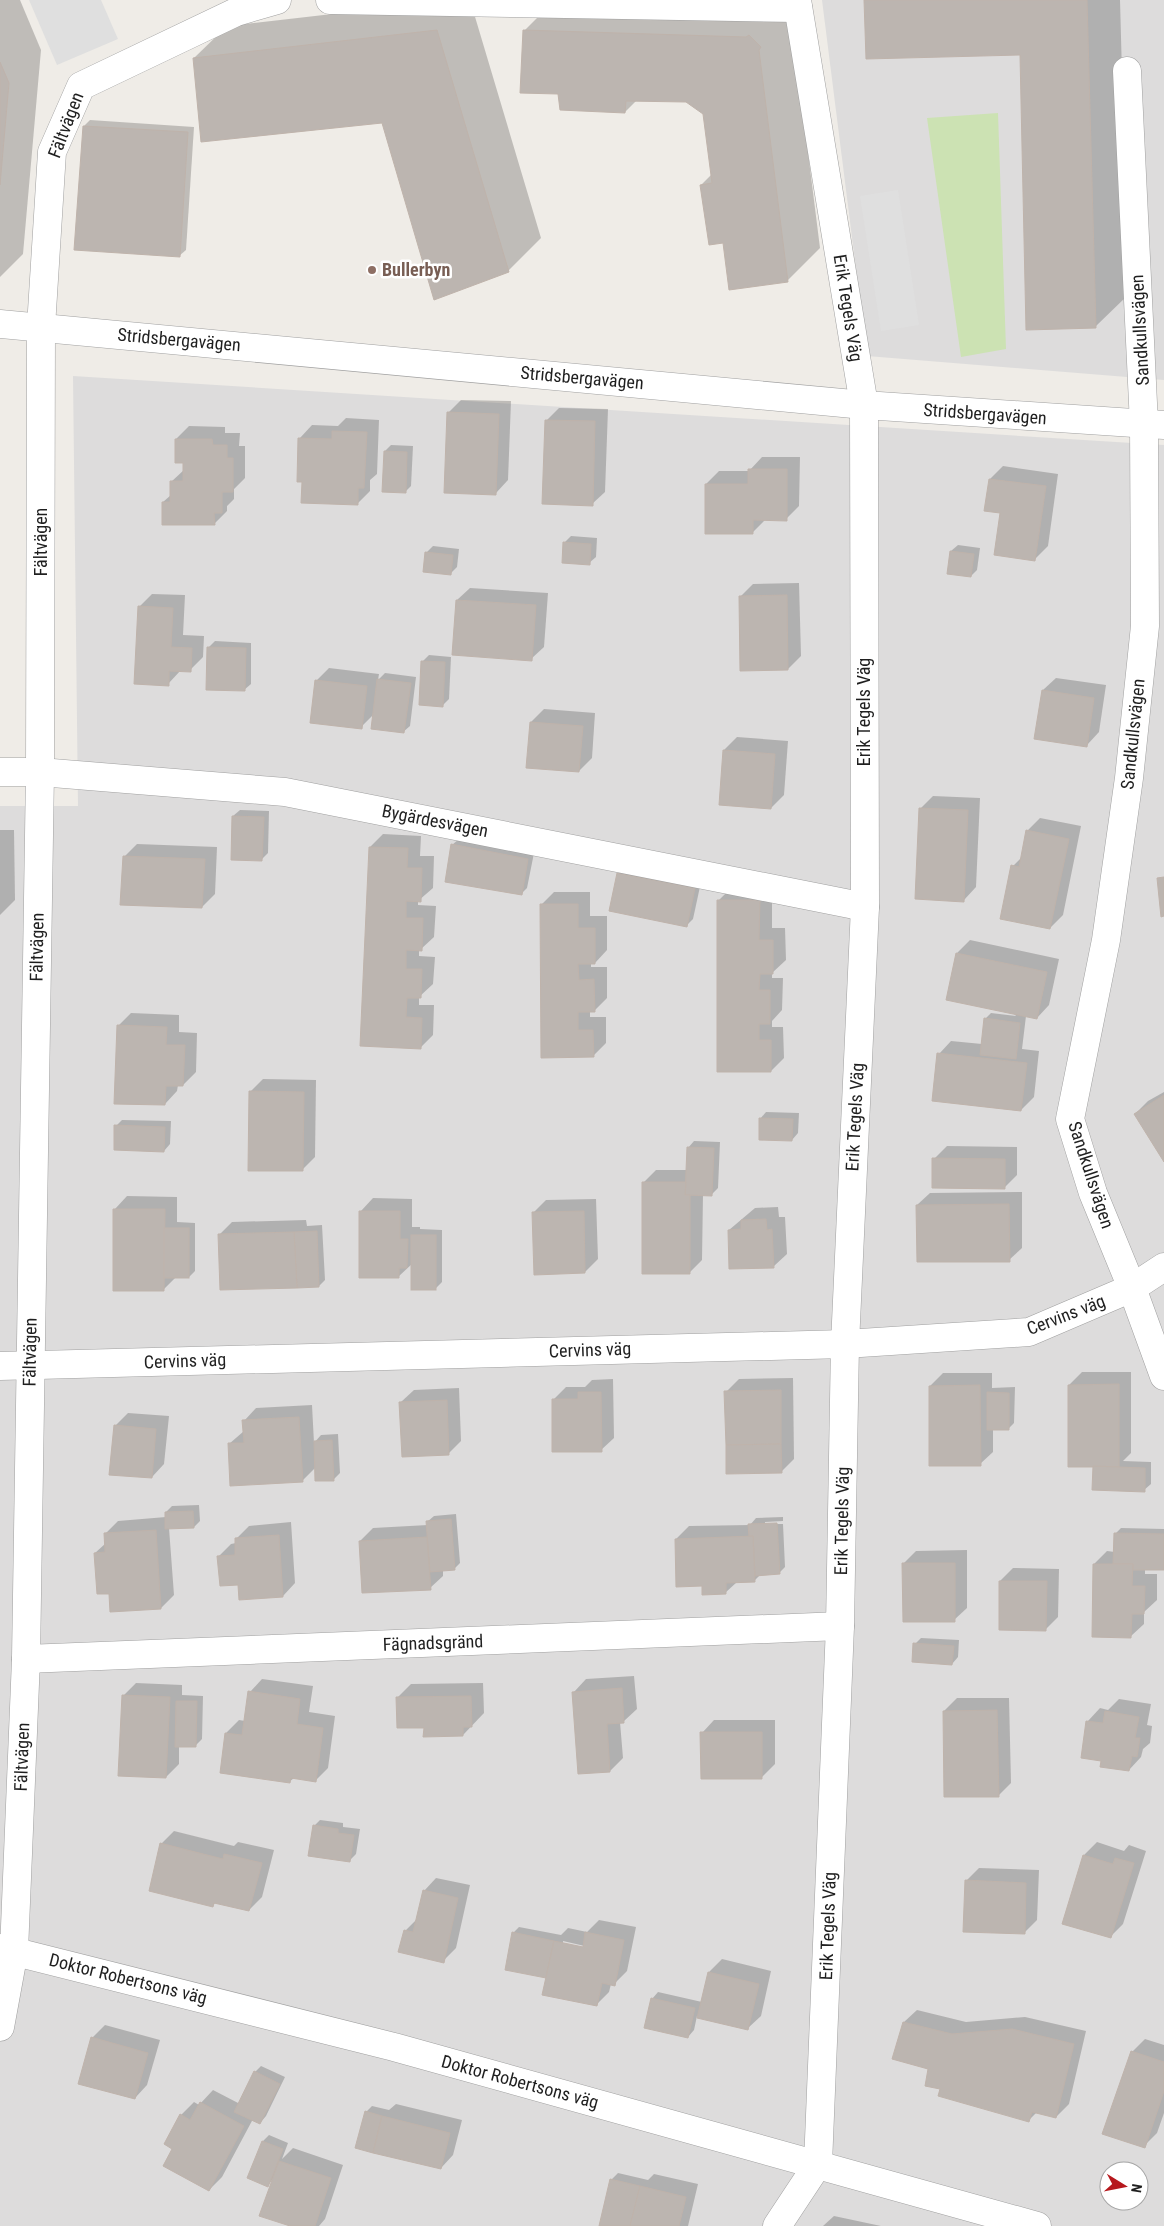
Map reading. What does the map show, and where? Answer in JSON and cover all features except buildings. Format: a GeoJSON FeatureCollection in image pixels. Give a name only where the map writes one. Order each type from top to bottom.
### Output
{"type":"FeatureCollection","features":[{"type":"Feature","properties":{"kind":"street","name":"Fältvägen"},"geometry":{"type":"LineString","coordinates":[[0,2027],[7,1950],[26,1659],[40,772],[41,327],[52,152],[81,86],[236,12],[277,0]]}},
{"type":"Feature","properties":{"kind":"street"},"geometry":{"type":"LineString","coordinates":[[330,0],[797,4]]}},
{"type":"Feature","properties":{"kind":"street","name":"Erik Tegels Väg"},"geometry":{"type":"LineString","coordinates":[[797,4],[864,405],[865,906],[845,1344],[840,1626],[818,2164]]}},
{"type":"Feature","properties":{"kind":"street","name":"Sandkullsvägen"},"geometry":{"type":"LineString","coordinates":[[1127,71],[1154,425],[1145,626],[1129,778],[1106,940],[1070,1119],[1093,1193],[1132,1288],[1164,1376]]}},
{"type":"Feature","properties":{"kind":"street","name":"Stridsbergavägen"},"geometry":{"type":"LineString","coordinates":[[0,324],[864,405],[1154,425]]}},
{"type":"Feature","properties":{"kind":"street","name":"Bygärdesvägen"},"geometry":{"type":"LineString","coordinates":[[0,772],[40,772],[285,792],[865,906]]}},
{"type":"Feature","properties":{"kind":"street","name":"Cervins väg"},"geometry":{"type":"LineString","coordinates":[[0,1366],[845,1344],[1029,1332],[1132,1288],[1164,1267]]}},
{"type":"Feature","properties":{"kind":"street","name":"Fägnadsgränd"},"geometry":{"type":"LineString","coordinates":[[26,1659],[840,1626]]}},
{"type":"Feature","properties":{"kind":"street","name":"Doktor Robertsons väg"},"geometry":{"type":"LineString","coordinates":[[7,1950],[394,2047],[1037,2226]]}},
{"type":"Feature","properties":{"kind":"street"},"geometry":{"type":"LineString","coordinates":[[777,2226],[818,2164]]}},
{"type":"Feature","properties":{"kind":"shaded area"},"geometry":{"type":"Polygon","coordinates":[[[29,0],[101,0],[118,39],[57,65],[29,0]]]}},
{"type":"Feature","properties":{"kind":"shaded area"},"geometry":{"type":"Polygon","coordinates":[[[822,0],[1164,0],[1164,380],[867,356],[822,0]]]}},
{"type":"Feature","properties":{"kind":"shaded area"},"geometry":{"type":"Polygon","coordinates":[[[898,190],[919,325],[881,331],[860,196],[898,190]]]}},
{"type":"Feature","properties":{"kind":"shaded area"},"geometry":{"type":"Polygon","coordinates":[[[73,376],[1164,445],[1164,2226],[0,2226],[0,806],[78,806],[73,376]]]}},
{"type":"Feature","properties":{"kind":"green space"},"geometry":{"type":"Polygon","coordinates":[[[998,113],[1006,349],[961,357],[927,118],[998,113]]]}},
{"type":"Feature","properties":{"kind":"place","name":"Bullerbyn"},"geometry":{"type":"Point","coordinates":[372,270]}}]}
